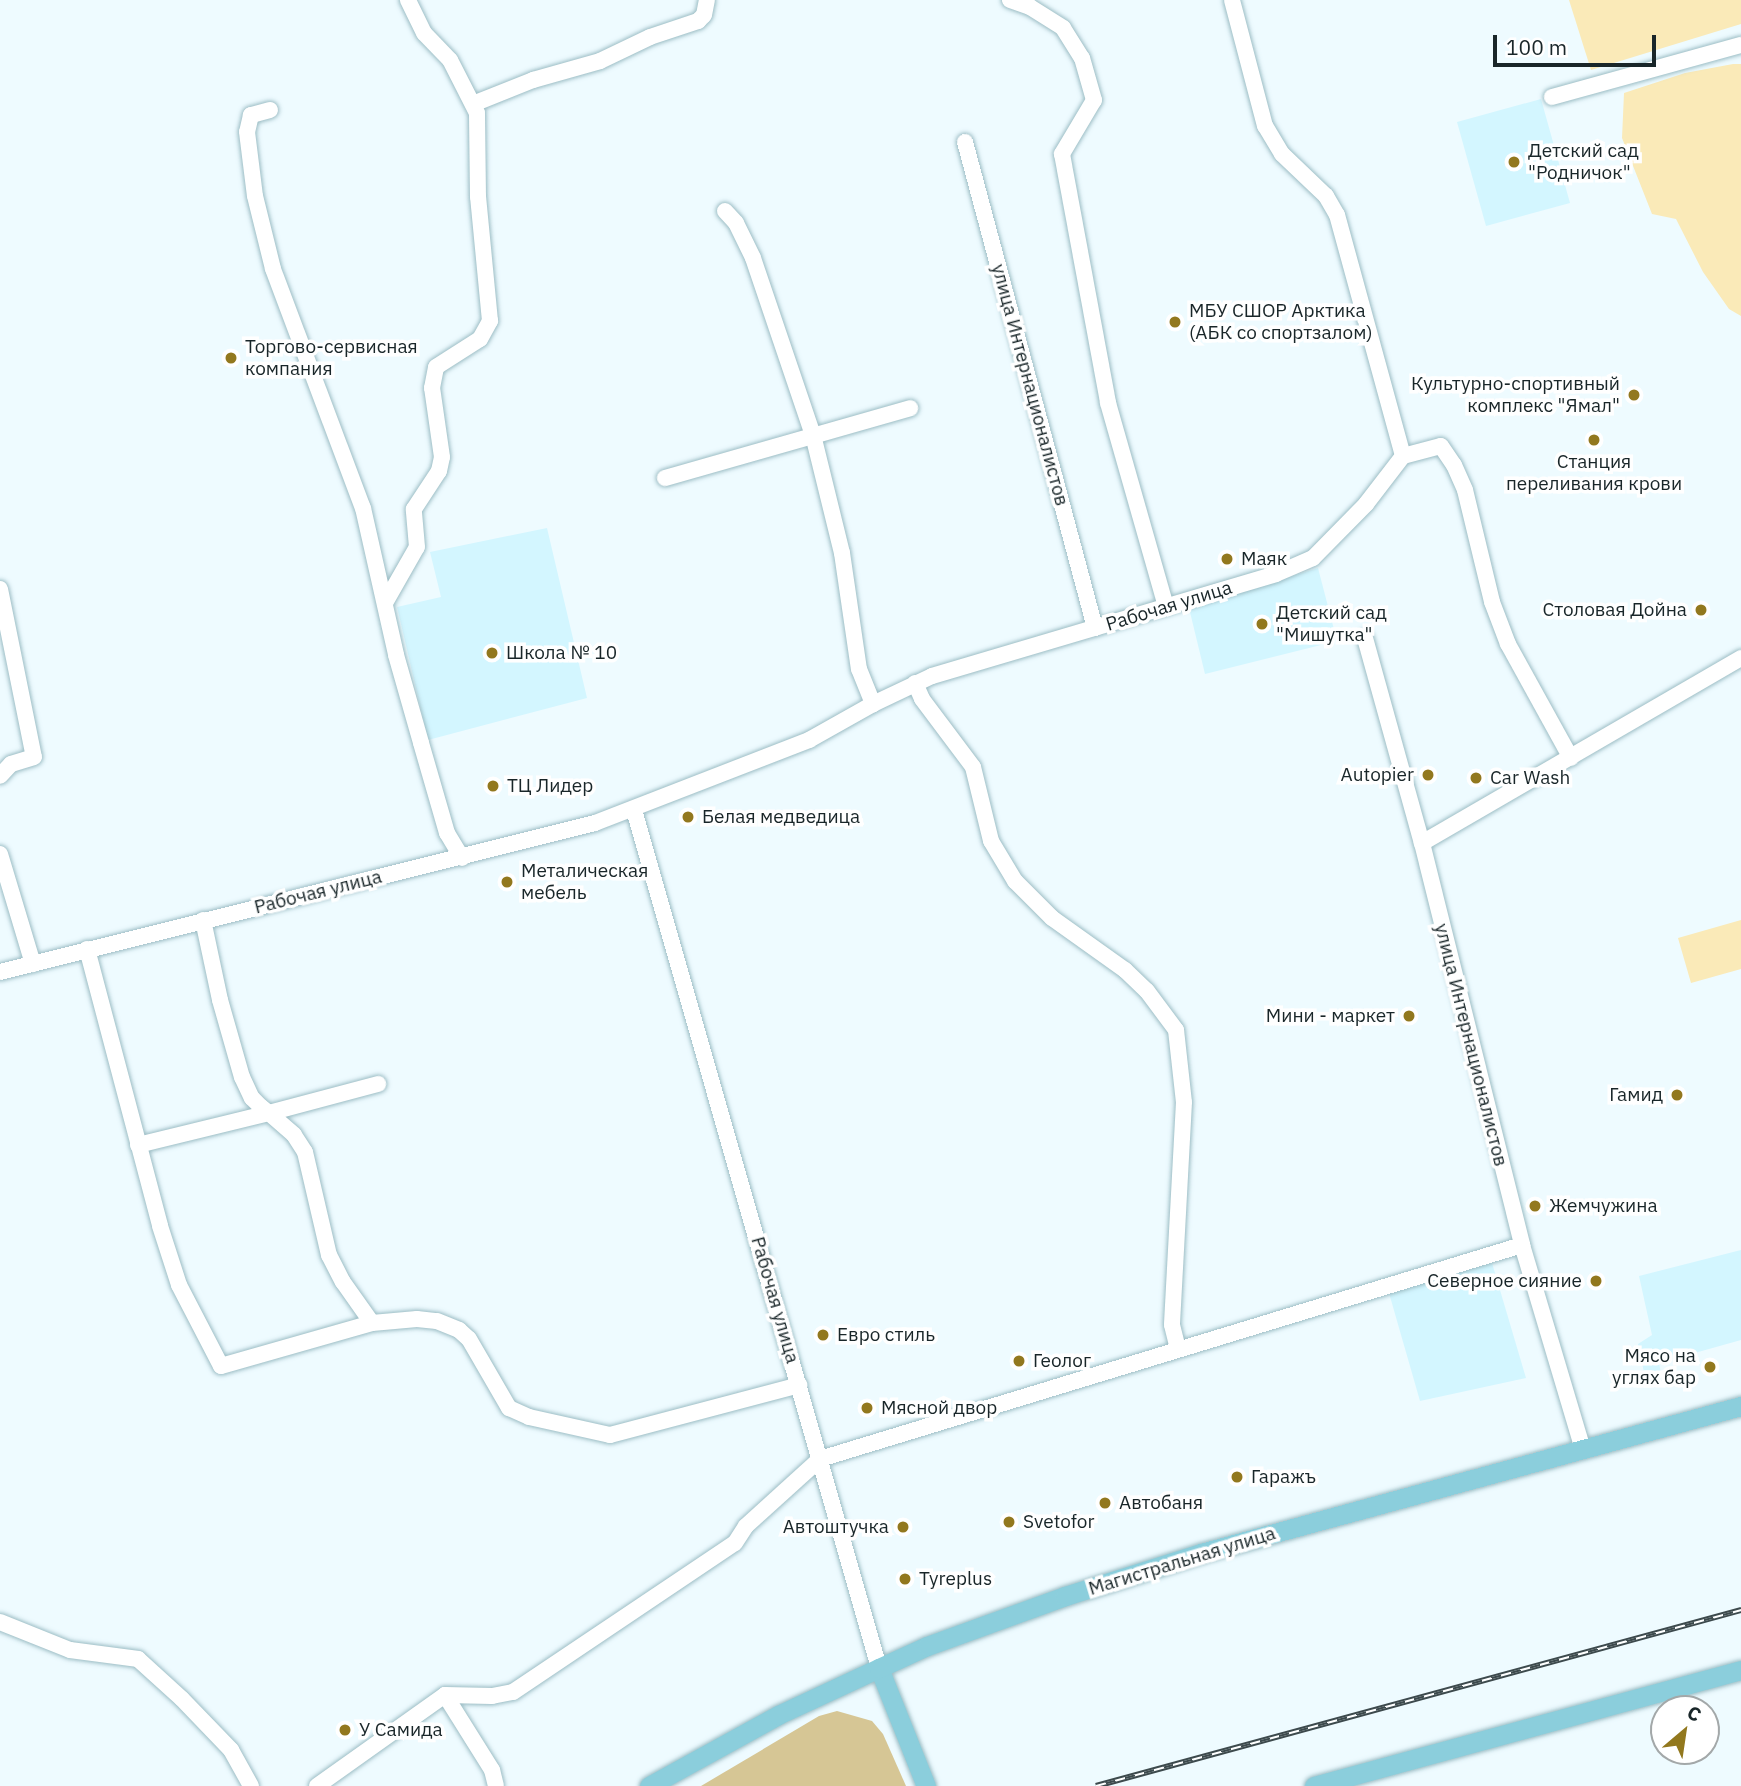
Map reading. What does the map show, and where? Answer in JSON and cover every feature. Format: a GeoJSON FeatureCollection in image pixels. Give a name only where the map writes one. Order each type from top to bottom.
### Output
{"type":"FeatureCollection","features":[{"type":"Feature","properties":{"kind":"main road","name":"Магистральная улица"},"geometry":{"type":"LineString","coordinates":[[649,1786],[778,1715],[879,1668],[998,1619],[1135,1573],[1741,1406]]}},
{"type":"Feature","properties":{"kind":"main road","name":"Рабочая улица"},"geometry":{"type":"LineString","coordinates":[[879,1668],[926,1786]]}},
{"type":"Feature","properties":{"kind":"main road"},"geometry":{"type":"LineString","coordinates":[[1314,1786],[1741,1670]]}},
{"type":"Feature","properties":{"kind":"street"},"geometry":{"type":"LineString","coordinates":[[385,603],[417,547],[414,509],[439,471],[442,457],[432,388],[436,367],[480,339],[490,321],[478,197],[478,125],[473,104],[450,60],[416,20],[408,0]]}},
{"type":"Feature","properties":{"kind":"street"},"geometry":{"type":"LineString","coordinates":[[473,104],[533,80],[600,61],[650,37],[698,21],[704,15],[707,0]]}},
{"type":"Feature","properties":{"kind":"street"},"geometry":{"type":"LineString","coordinates":[[1010,0],[1030,7],[1063,28],[1082,58],[1094,100],[1062,154],[1108,403],[1166,607]]}},
{"type":"Feature","properties":{"kind":"street"},"geometry":{"type":"LineString","coordinates":[[1232,0],[1265,126],[1282,155],[1326,196],[1337,215],[1403,456],[1441,446],[1454,465],[1465,490],[1492,602],[1503,632],[1571,758]]}},
{"type":"Feature","properties":{"kind":"street"},"geometry":{"type":"LineString","coordinates":[[1552,97],[1741,45]]}},
{"type":"Feature","properties":{"kind":"street"},"geometry":{"type":"LineString","coordinates":[[270,110],[251,115],[248,123],[255,196],[282,295],[317,380],[363,508],[396,656],[447,833],[462,858]]}},
{"type":"Feature","properties":{"kind":"street","name":"улица Интернационалистов"},"geometry":{"type":"LineString","coordinates":[[965,142],[1095,628]]}},
{"type":"Feature","properties":{"kind":"street"},"geometry":{"type":"LineString","coordinates":[[725,211],[736,223],[753,258],[813,435],[842,553],[859,669],[873,704]]}},
{"type":"Feature","properties":{"kind":"street"},"geometry":{"type":"LineString","coordinates":[[665,478],[910,408]]}},
{"type":"Feature","properties":{"kind":"street","name":"Рабочая улица"},"geometry":{"type":"LineString","coordinates":[[0,972],[565,832],[634,810],[809,740],[915,682],[1276,574],[1313,558],[1366,504],[1403,456]]}},
{"type":"Feature","properties":{"kind":"street"},"geometry":{"type":"LineString","coordinates":[[0,589],[34,757],[11,764],[0,776]]}},
{"type":"Feature","properties":{"kind":"street","name":"улица Интернационалистов"},"geometry":{"type":"LineString","coordinates":[[1365,638],[1422,843],[1522,1245],[1583,1450]]}},
{"type":"Feature","properties":{"kind":"street"},"geometry":{"type":"LineString","coordinates":[[1422,843],[1741,658]]}},
{"type":"Feature","properties":{"kind":"street"},"geometry":{"type":"LineString","coordinates":[[915,682],[922,699],[973,767],[991,841],[1015,881],[1052,918],[1125,970],[1147,991],[1176,1030],[1184,1102],[1172,1325],[1178,1349]]}},
{"type":"Feature","properties":{"kind":"street","name":"Рабочая улица"},"geometry":{"type":"LineString","coordinates":[[634,810],[879,1668]]}},
{"type":"Feature","properties":{"kind":"street"},"geometry":{"type":"LineString","coordinates":[[0,854],[33,964]]}},
{"type":"Feature","properties":{"kind":"street"},"geometry":{"type":"LineString","coordinates":[[203,920],[220,1000],[242,1077],[252,1098],[294,1135],[304,1152],[329,1255],[343,1282],[372,1323]]}},
{"type":"Feature","properties":{"kind":"street"},"geometry":{"type":"LineString","coordinates":[[87,949],[138,1145],[179,1286],[221,1366],[372,1323],[417,1319],[449,1324],[469,1339],[509,1408],[529,1417],[610,1435],[799,1385]]}},
{"type":"Feature","properties":{"kind":"street"},"geometry":{"type":"LineString","coordinates":[[138,1145],[378,1084]]}},
{"type":"Feature","properties":{"kind":"street"},"geometry":{"type":"LineString","coordinates":[[317,1786],[445,1695],[492,1696],[513,1692],[735,1544],[746,1526],[820,1459],[1522,1245]]}},
{"type":"Feature","properties":{"kind":"street"},"geometry":{"type":"LineString","coordinates":[[0,1622],[70,1650],[138,1659],[182,1699],[231,1750],[251,1786]]}},
{"type":"Feature","properties":{"kind":"street"},"geometry":{"type":"LineString","coordinates":[[445,1695],[492,1770],[496,1786]]}},
{"type":"Feature","properties":{"kind":"shaded area"},"geometry":{"type":"Polygon","coordinates":[[[1569,0],[1741,0],[1741,24],[1591,70],[1569,0]]]}},
{"type":"Feature","properties":{"kind":"shaded area"},"geometry":{"type":"Polygon","coordinates":[[[1741,64],[1741,316],[1729,309],[1703,272],[1676,219],[1652,214],[1622,138],[1624,93],[1685,73],[1741,64]]]}},
{"type":"Feature","properties":{"kind":"shaded area","name":"Детский сад \"Родничок\""},"geometry":{"type":"Polygon","coordinates":[[[1541,99],[1570,203],[1486,226],[1457,122],[1541,99]]]}},
{"type":"Feature","properties":{"kind":"shaded area","name":"Школа № 10"},"geometry":{"type":"Polygon","coordinates":[[[547,528],[587,698],[428,740],[397,607],[441,597],[430,552],[547,528]]]}},
{"type":"Feature","properties":{"kind":"shaded area","name":"Детский сад \"Мишутка\""},"geometry":{"type":"Polygon","coordinates":[[[1318,568],[1337,641],[1205,674],[1189,608],[1318,568]]]}},
{"type":"Feature","properties":{"kind":"shaded area"},"geometry":{"type":"Polygon","coordinates":[[[1741,920],[1741,969],[1691,983],[1678,938],[1741,920]]]}},
{"type":"Feature","properties":{"kind":"shaded area"},"geometry":{"type":"Polygon","coordinates":[[[1741,1250],[1741,1340],[1659,1363],[1661,1373],[1645,1377],[1638,1344],[1652,1335],[1639,1276],[1741,1250]]]}},
{"type":"Feature","properties":{"kind":"shaded area"},"geometry":{"type":"Polygon","coordinates":[[[1492,1263],[1526,1378],[1420,1401],[1389,1293],[1492,1263]]]}},
{"type":"Feature","properties":{"kind":"shaded area"},"geometry":{"type":"Polygon","coordinates":[[[837,1711],[872,1721],[883,1734],[906,1786],[701,1786],[819,1716],[837,1711]]]}},
{"type":"Feature","properties":{"kind":"railway"},"geometry":{"type":"LineString","coordinates":[[1096,1786],[1741,1610]]}},
{"type":"Feature","properties":{"kind":"place","name":"Детский сад \"Родничок\""},"geometry":{"type":"Point","coordinates":[1514,162]}},
{"type":"Feature","properties":{"kind":"place","name":"МБУ СШОР Арктика (АБК со спортзалом)"},"geometry":{"type":"Point","coordinates":[1175,322]}},
{"type":"Feature","properties":{"kind":"place","name":"Торгово-сервисная компания"},"geometry":{"type":"Point","coordinates":[231,358]}},
{"type":"Feature","properties":{"kind":"place","name":"Культурно-спортивный комплекс \"Ямал\""},"geometry":{"type":"Point","coordinates":[1634,395]}},
{"type":"Feature","properties":{"kind":"place","name":"Станция переливания крови"},"geometry":{"type":"Point","coordinates":[1594,440]}},
{"type":"Feature","properties":{"kind":"place","name":"Маяк"},"geometry":{"type":"Point","coordinates":[1227,559]}},
{"type":"Feature","properties":{"kind":"place","name":"Столовая Дойна"},"geometry":{"type":"Point","coordinates":[1701,610]}},
{"type":"Feature","properties":{"kind":"place","name":"Детский сад \"Мишутка\""},"geometry":{"type":"Point","coordinates":[1262,624]}},
{"type":"Feature","properties":{"kind":"place","name":"Школа № 10"},"geometry":{"type":"Point","coordinates":[492,653]}},
{"type":"Feature","properties":{"kind":"place","name":"Autopier"},"geometry":{"type":"Point","coordinates":[1428,775]}},
{"type":"Feature","properties":{"kind":"place","name":"Car Wash"},"geometry":{"type":"Point","coordinates":[1476,778]}},
{"type":"Feature","properties":{"kind":"place","name":"ТЦ Лидер"},"geometry":{"type":"Point","coordinates":[493,786]}},
{"type":"Feature","properties":{"kind":"place","name":"Белая медведица"},"geometry":{"type":"Point","coordinates":[688,817]}},
{"type":"Feature","properties":{"kind":"place","name":"Металическая мебель"},"geometry":{"type":"Point","coordinates":[507,882]}},
{"type":"Feature","properties":{"kind":"place","name":"Мини - маркет"},"geometry":{"type":"Point","coordinates":[1409,1016]}},
{"type":"Feature","properties":{"kind":"place","name":"Гамид"},"geometry":{"type":"Point","coordinates":[1677,1095]}},
{"type":"Feature","properties":{"kind":"place","name":"Жемчужина"},"geometry":{"type":"Point","coordinates":[1535,1206]}},
{"type":"Feature","properties":{"kind":"place","name":"Северное сияние"},"geometry":{"type":"Point","coordinates":[1596,1281]}},
{"type":"Feature","properties":{"kind":"place","name":"Евро стиль"},"geometry":{"type":"Point","coordinates":[823,1335]}},
{"type":"Feature","properties":{"kind":"place","name":"Геолог"},"geometry":{"type":"Point","coordinates":[1019,1361]}},
{"type":"Feature","properties":{"kind":"place","name":"Мясо на углях бар"},"geometry":{"type":"Point","coordinates":[1710,1367]}},
{"type":"Feature","properties":{"kind":"place","name":"Мясной двор"},"geometry":{"type":"Point","coordinates":[867,1408]}},
{"type":"Feature","properties":{"kind":"place","name":"Гаражъ"},"geometry":{"type":"Point","coordinates":[1237,1477]}},
{"type":"Feature","properties":{"kind":"place","name":"Автобаня"},"geometry":{"type":"Point","coordinates":[1105,1503]}},
{"type":"Feature","properties":{"kind":"place","name":"Svetofor"},"geometry":{"type":"Point","coordinates":[1009,1522]}},
{"type":"Feature","properties":{"kind":"place","name":"Автоштучка"},"geometry":{"type":"Point","coordinates":[903,1527]}},
{"type":"Feature","properties":{"kind":"place","name":"Tyreplus"},"geometry":{"type":"Point","coordinates":[905,1579]}},
{"type":"Feature","properties":{"kind":"place","name":"У Самида"},"geometry":{"type":"Point","coordinates":[345,1730]}}]}
